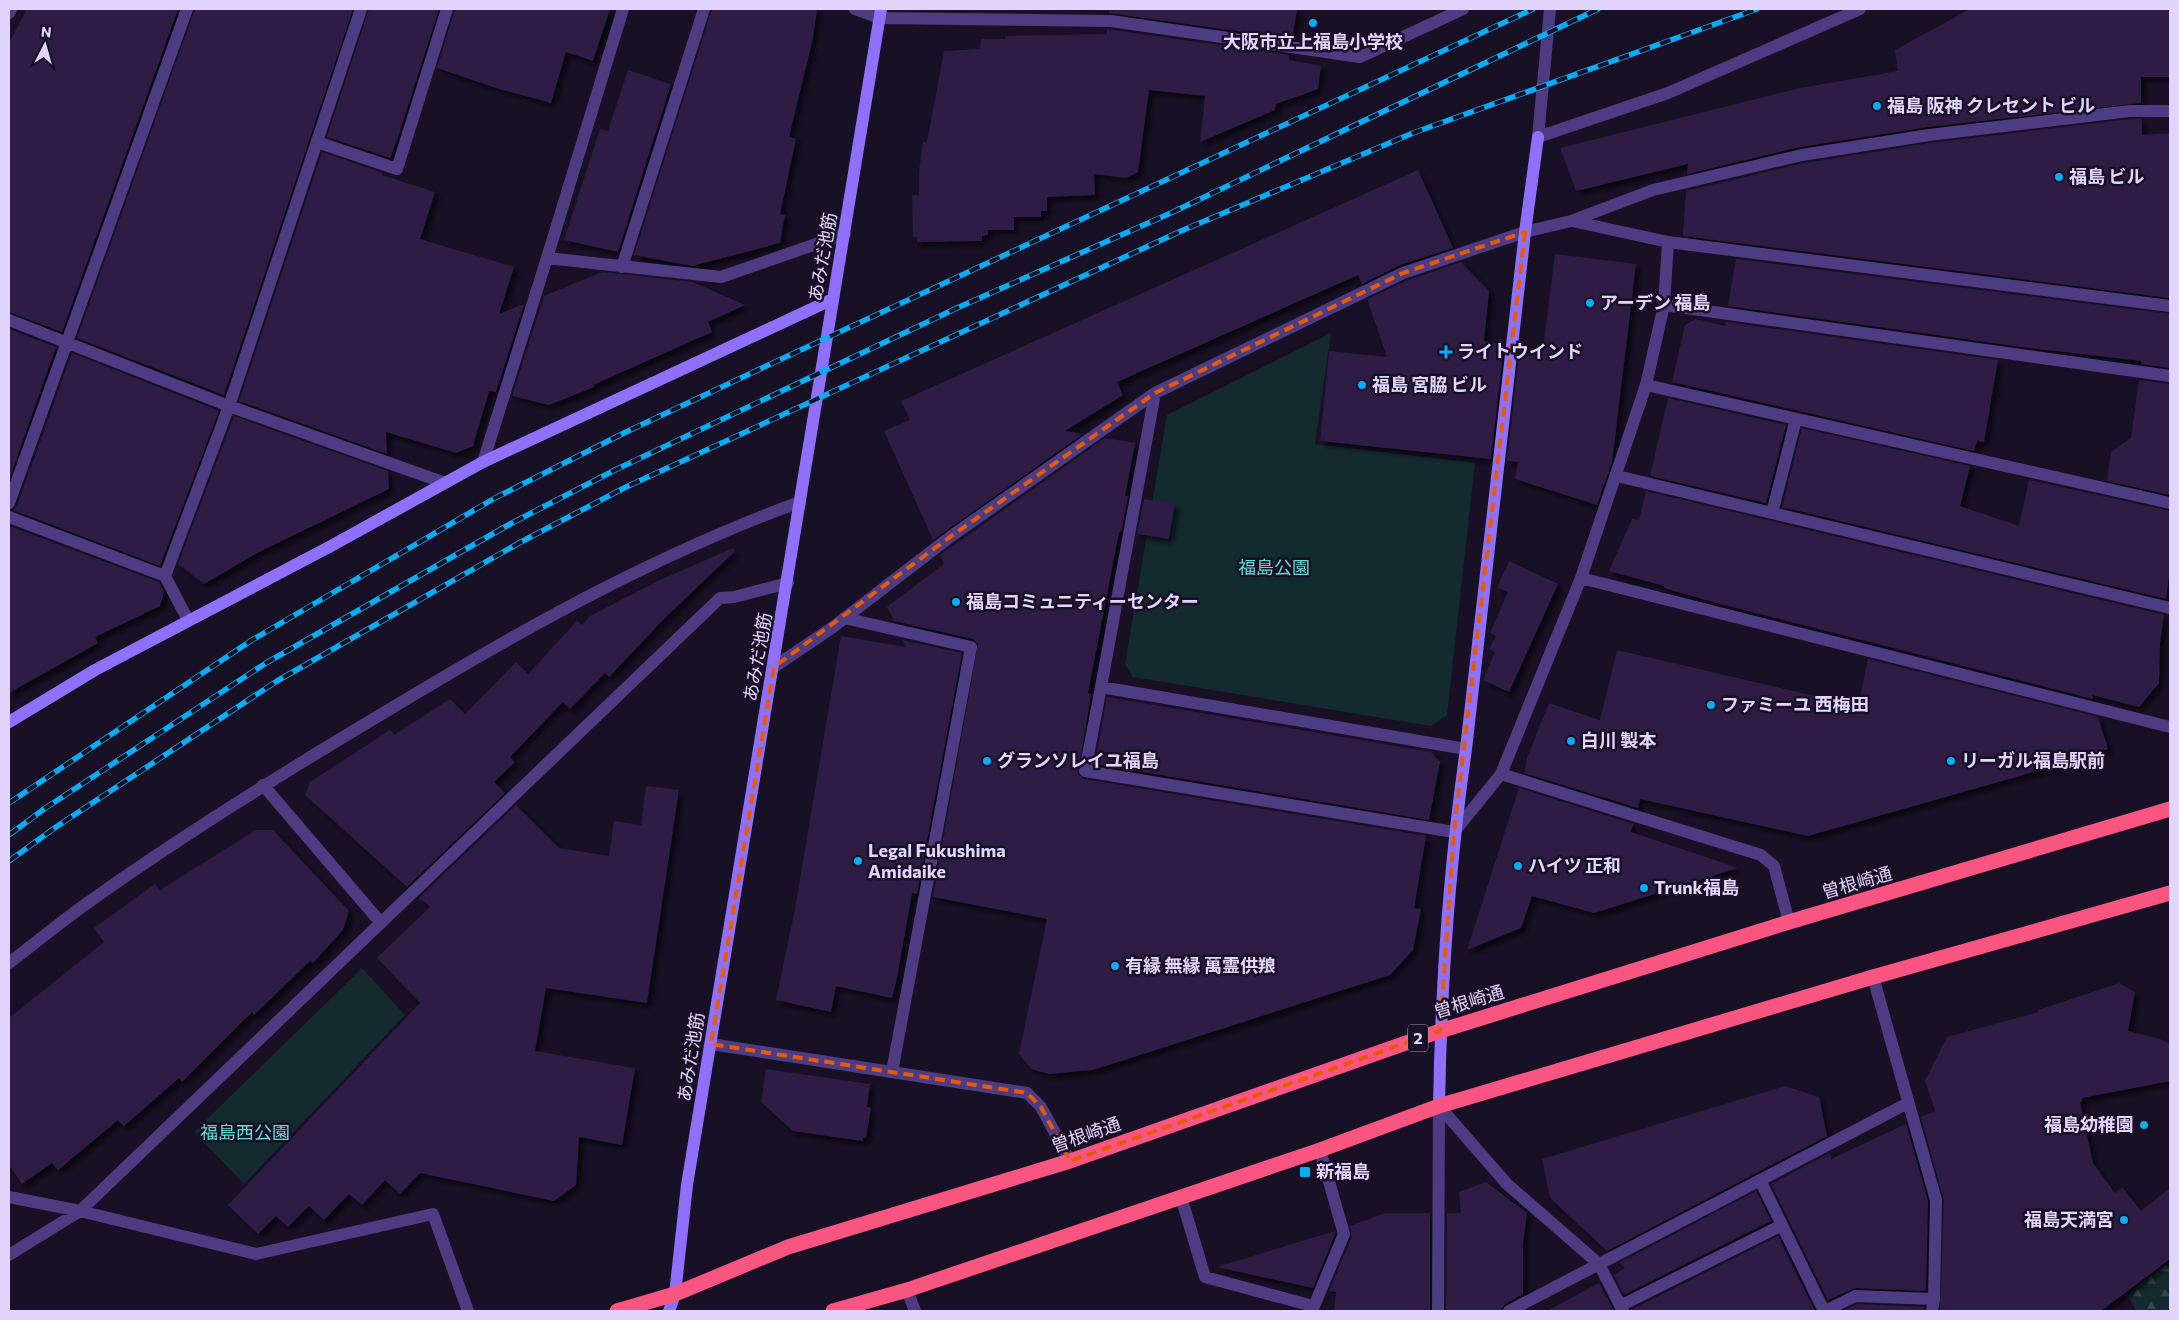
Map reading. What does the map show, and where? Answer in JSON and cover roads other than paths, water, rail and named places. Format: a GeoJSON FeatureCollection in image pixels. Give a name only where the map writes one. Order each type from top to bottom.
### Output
{"type":"FeatureCollection","features":[{"type":"Feature","properties":{"kind":"highway","name":"曽根崎通"},"geometry":{"type":"LineString","coordinates":[[674,1294],[788,1246],[1070,1161],[1440,1030],[1789,922],[2170,809]]}},
{"type":"Feature","properties":{"kind":"highway"},"geometry":{"type":"LineString","coordinates":[[833,1311],[907,1290],[1320,1150],[1439,1106],[1873,977],[2170,894]]}},
{"type":"Feature","properties":{"kind":"highway","name":"2"},"geometry":{"type":"LineString","coordinates":[[617,1311],[674,1294]]}},
{"type":"Feature","properties":{"kind":"street"},"geometry":{"type":"LineString","coordinates":[[9,13],[11,9]]}},
{"type":"Feature","properties":{"kind":"street"},"geometry":{"type":"LineString","coordinates":[[9,503],[187,9]]}},
{"type":"Feature","properties":{"kind":"street"},"geometry":{"type":"LineString","coordinates":[[165,576],[229,406],[361,9]]}},
{"type":"Feature","properties":{"kind":"street"},"geometry":{"type":"LineString","coordinates":[[317,142],[397,169],[448,9]]}},
{"type":"Feature","properties":{"kind":"street"},"geometry":{"type":"LineString","coordinates":[[482,462],[623,9]]}},
{"type":"Feature","properties":{"kind":"street"},"geometry":{"type":"LineString","coordinates":[[622,267],[704,9]]}},
{"type":"Feature","properties":{"kind":"street"},"geometry":{"type":"LineString","coordinates":[[854,9],[881,13],[1111,20],[1360,57],[1463,9]]}},
{"type":"Feature","properties":{"kind":"street"},"geometry":{"type":"LineString","coordinates":[[1438,1311],[1440,1030],[1454,832],[1466,749],[1525,232],[1538,137],[1550,9]]}},
{"type":"Feature","properties":{"kind":"street"},"geometry":{"type":"LineString","coordinates":[[1538,137],[1668,93],[1860,9]]}},
{"type":"Feature","properties":{"kind":"street","name":"あみだ池筋"},"geometry":{"type":"LineString","coordinates":[[670,1311],[674,1294],[687,1185],[728,930],[774,667],[881,13]]}},
{"type":"Feature","properties":{"kind":"street"},"geometry":{"type":"LineString","coordinates":[[774,667],[844,618],[950,537],[1156,393],[1403,273],[1525,232],[1571,221],[1653,190],[1802,155],[1929,135],[2130,111],[2170,111]]}},
{"type":"Feature","properties":{"kind":"street"},"geometry":{"type":"LineString","coordinates":[[1571,221],[1668,242],[2170,306]]}},
{"type":"Feature","properties":{"kind":"street"},"geometry":{"type":"LineString","coordinates":[[547,258],[721,277],[845,234]]}},
{"type":"Feature","properties":{"kind":"street"},"geometry":{"type":"LineString","coordinates":[[1454,832],[1501,774],[1581,578],[1617,476],[1646,385],[1664,305],[1668,242]]}},
{"type":"Feature","properties":{"kind":"street"},"geometry":{"type":"LineString","coordinates":[[9,722],[94,670],[482,462],[833,299]]}},
{"type":"Feature","properties":{"kind":"street"},"geometry":{"type":"LineString","coordinates":[[1664,305],[2170,376]]}},
{"type":"Feature","properties":{"kind":"street"},"geometry":{"type":"LineString","coordinates":[[9,320],[229,406],[445,483]]}},
{"type":"Feature","properties":{"kind":"street"},"geometry":{"type":"LineString","coordinates":[[1646,385],[2170,502]]}},
{"type":"Feature","properties":{"kind":"street"},"geometry":{"type":"LineString","coordinates":[[1156,393],[1085,771],[1454,832]]}},
{"type":"Feature","properties":{"kind":"street"},"geometry":{"type":"LineString","coordinates":[[1772,513],[1796,419]]}},
{"type":"Feature","properties":{"kind":"street"},"geometry":{"type":"LineString","coordinates":[[1617,476],[2170,608]]}},
{"type":"Feature","properties":{"kind":"street"},"geometry":{"type":"LineString","coordinates":[[9,963],[93,899],[263,785],[428,686],[574,603],[748,521],[800,502]]}},
{"type":"Feature","properties":{"kind":"street"},"geometry":{"type":"LineString","coordinates":[[9,517],[165,576],[188,620]]}},
{"type":"Feature","properties":{"kind":"street"},"geometry":{"type":"LineString","coordinates":[[1581,578],[2170,727]]}},
{"type":"Feature","properties":{"kind":"street"},"geometry":{"type":"LineString","coordinates":[[9,1255],[80,1212],[720,598],[734,598],[788,583]]}},
{"type":"Feature","properties":{"kind":"street"},"geometry":{"type":"LineString","coordinates":[[844,618],[971,647],[892,1072]]}},
{"type":"Feature","properties":{"kind":"street"},"geometry":{"type":"LineString","coordinates":[[1101,687],[1466,749]]}},
{"type":"Feature","properties":{"kind":"street"},"geometry":{"type":"LineString","coordinates":[[1501,774],[1761,855],[1774,866],[1789,922]]}},
{"type":"Feature","properties":{"kind":"street"},"geometry":{"type":"LineString","coordinates":[[263,785],[381,923]]}},
{"type":"Feature","properties":{"kind":"street"},"geometry":{"type":"LineString","coordinates":[[1760,1180],[1825,1311],[1855,1296],[1933,1305],[1936,1200],[1873,977]]}},
{"type":"Feature","properties":{"kind":"street"},"geometry":{"type":"LineString","coordinates":[[711,1044],[1027,1094],[1041,1107],[1070,1161]]}},
{"type":"Feature","properties":{"kind":"street"},"geometry":{"type":"LineString","coordinates":[[1509,1311],[1908,1104]]}},
{"type":"Feature","properties":{"kind":"street"},"geometry":{"type":"LineString","coordinates":[[1439,1106],[1507,1184],[1600,1264],[1621,1308],[1782,1225]]}},
{"type":"Feature","properties":{"kind":"street"},"geometry":{"type":"LineString","coordinates":[[1181,1196],[1205,1277],[1313,1309],[1344,1234],[1320,1150]]}},
{"type":"Feature","properties":{"kind":"street"},"geometry":{"type":"LineString","coordinates":[[9,1197],[256,1254],[434,1214],[468,1311]]}},
{"type":"Feature","properties":{"kind":"street"},"geometry":{"type":"LineString","coordinates":[[907,1290],[915,1311]]}},
{"type":"Feature","properties":{"kind":"railway"},"geometry":{"type":"LineString","coordinates":[[9,803],[252,640],[495,498],[626,432],[1533,9]]}},
{"type":"Feature","properties":{"kind":"railway"},"geometry":{"type":"LineString","coordinates":[[9,835],[44,809],[266,663],[510,524],[615,470],[957,308],[1173,212],[1598,9]]}},
{"type":"Feature","properties":{"kind":"railway"},"geometry":{"type":"LineString","coordinates":[[9,861],[56,827],[277,681],[519,543],[624,488],[1181,231],[1413,133],[1757,9]]}},
{"type":"Feature","properties":{"kind":"place","name":"大阪市立上福島小学校"},"geometry":{"type":"Point","coordinates":[1313,23]}},
{"type":"Feature","properties":{"kind":"place","name":"福島 阪神 クレセント ビル"},"geometry":{"type":"Point","coordinates":[1877,106]}},
{"type":"Feature","properties":{"kind":"place","name":"福島 ビル"},"geometry":{"type":"Point","coordinates":[2059,177]}},
{"type":"Feature","properties":{"kind":"place","name":"アーデン 福島"},"geometry":{"type":"Point","coordinates":[1590,303]}},
{"type":"Feature","properties":{"kind":"place","name":"ライトウインド"},"geometry":{"type":"Point","coordinates":[1446,352]}},
{"type":"Feature","properties":{"kind":"place","name":"福島 宮脇 ビル"},"geometry":{"type":"Point","coordinates":[1362,385]}},
{"type":"Feature","properties":{"kind":"place","name":"福島コミュニティーセンター"},"geometry":{"type":"Point","coordinates":[956,602]}},
{"type":"Feature","properties":{"kind":"place","name":"ファミーユ 西梅田"},"geometry":{"type":"Point","coordinates":[1711,705]}},
{"type":"Feature","properties":{"kind":"place","name":"白川 製本"},"geometry":{"type":"Point","coordinates":[1571,741]}},
{"type":"Feature","properties":{"kind":"place","name":"グランソレイユ福島"},"geometry":{"type":"Point","coordinates":[987,761]}},
{"type":"Feature","properties":{"kind":"place","name":"リーガル福島駅前"},"geometry":{"type":"Point","coordinates":[1951,761]}},
{"type":"Feature","properties":{"kind":"place","name":"Legal Fukushima Amidaike"},"geometry":{"type":"Point","coordinates":[858,861]}},
{"type":"Feature","properties":{"kind":"place","name":"ハイツ 正和"},"geometry":{"type":"Point","coordinates":[1518,866]}},
{"type":"Feature","properties":{"kind":"place","name":"Trunk福島"},"geometry":{"type":"Point","coordinates":[1644,888]}},
{"type":"Feature","properties":{"kind":"place","name":"有縁 無縁 萬霊供羪"},"geometry":{"type":"Point","coordinates":[1115,966]}},
{"type":"Feature","properties":{"kind":"place","name":"福島幼稚園"},"geometry":{"type":"Point","coordinates":[2144,1125]}},
{"type":"Feature","properties":{"kind":"place","name":"新福島"},"geometry":{"type":"Point","coordinates":[1305,1172]}},
{"type":"Feature","properties":{"kind":"place","name":"福島天満宮"},"geometry":{"type":"Point","coordinates":[2124,1220]}},
{"type":"Feature","properties":{"kind":"park label","name":"福島公園"},"geometry":{"type":"Point","coordinates":[1274,568]}},
{"type":"Feature","properties":{"kind":"park label","name":"福島西公園"},"geometry":{"type":"Point","coordinates":[245,1133]}}]}
